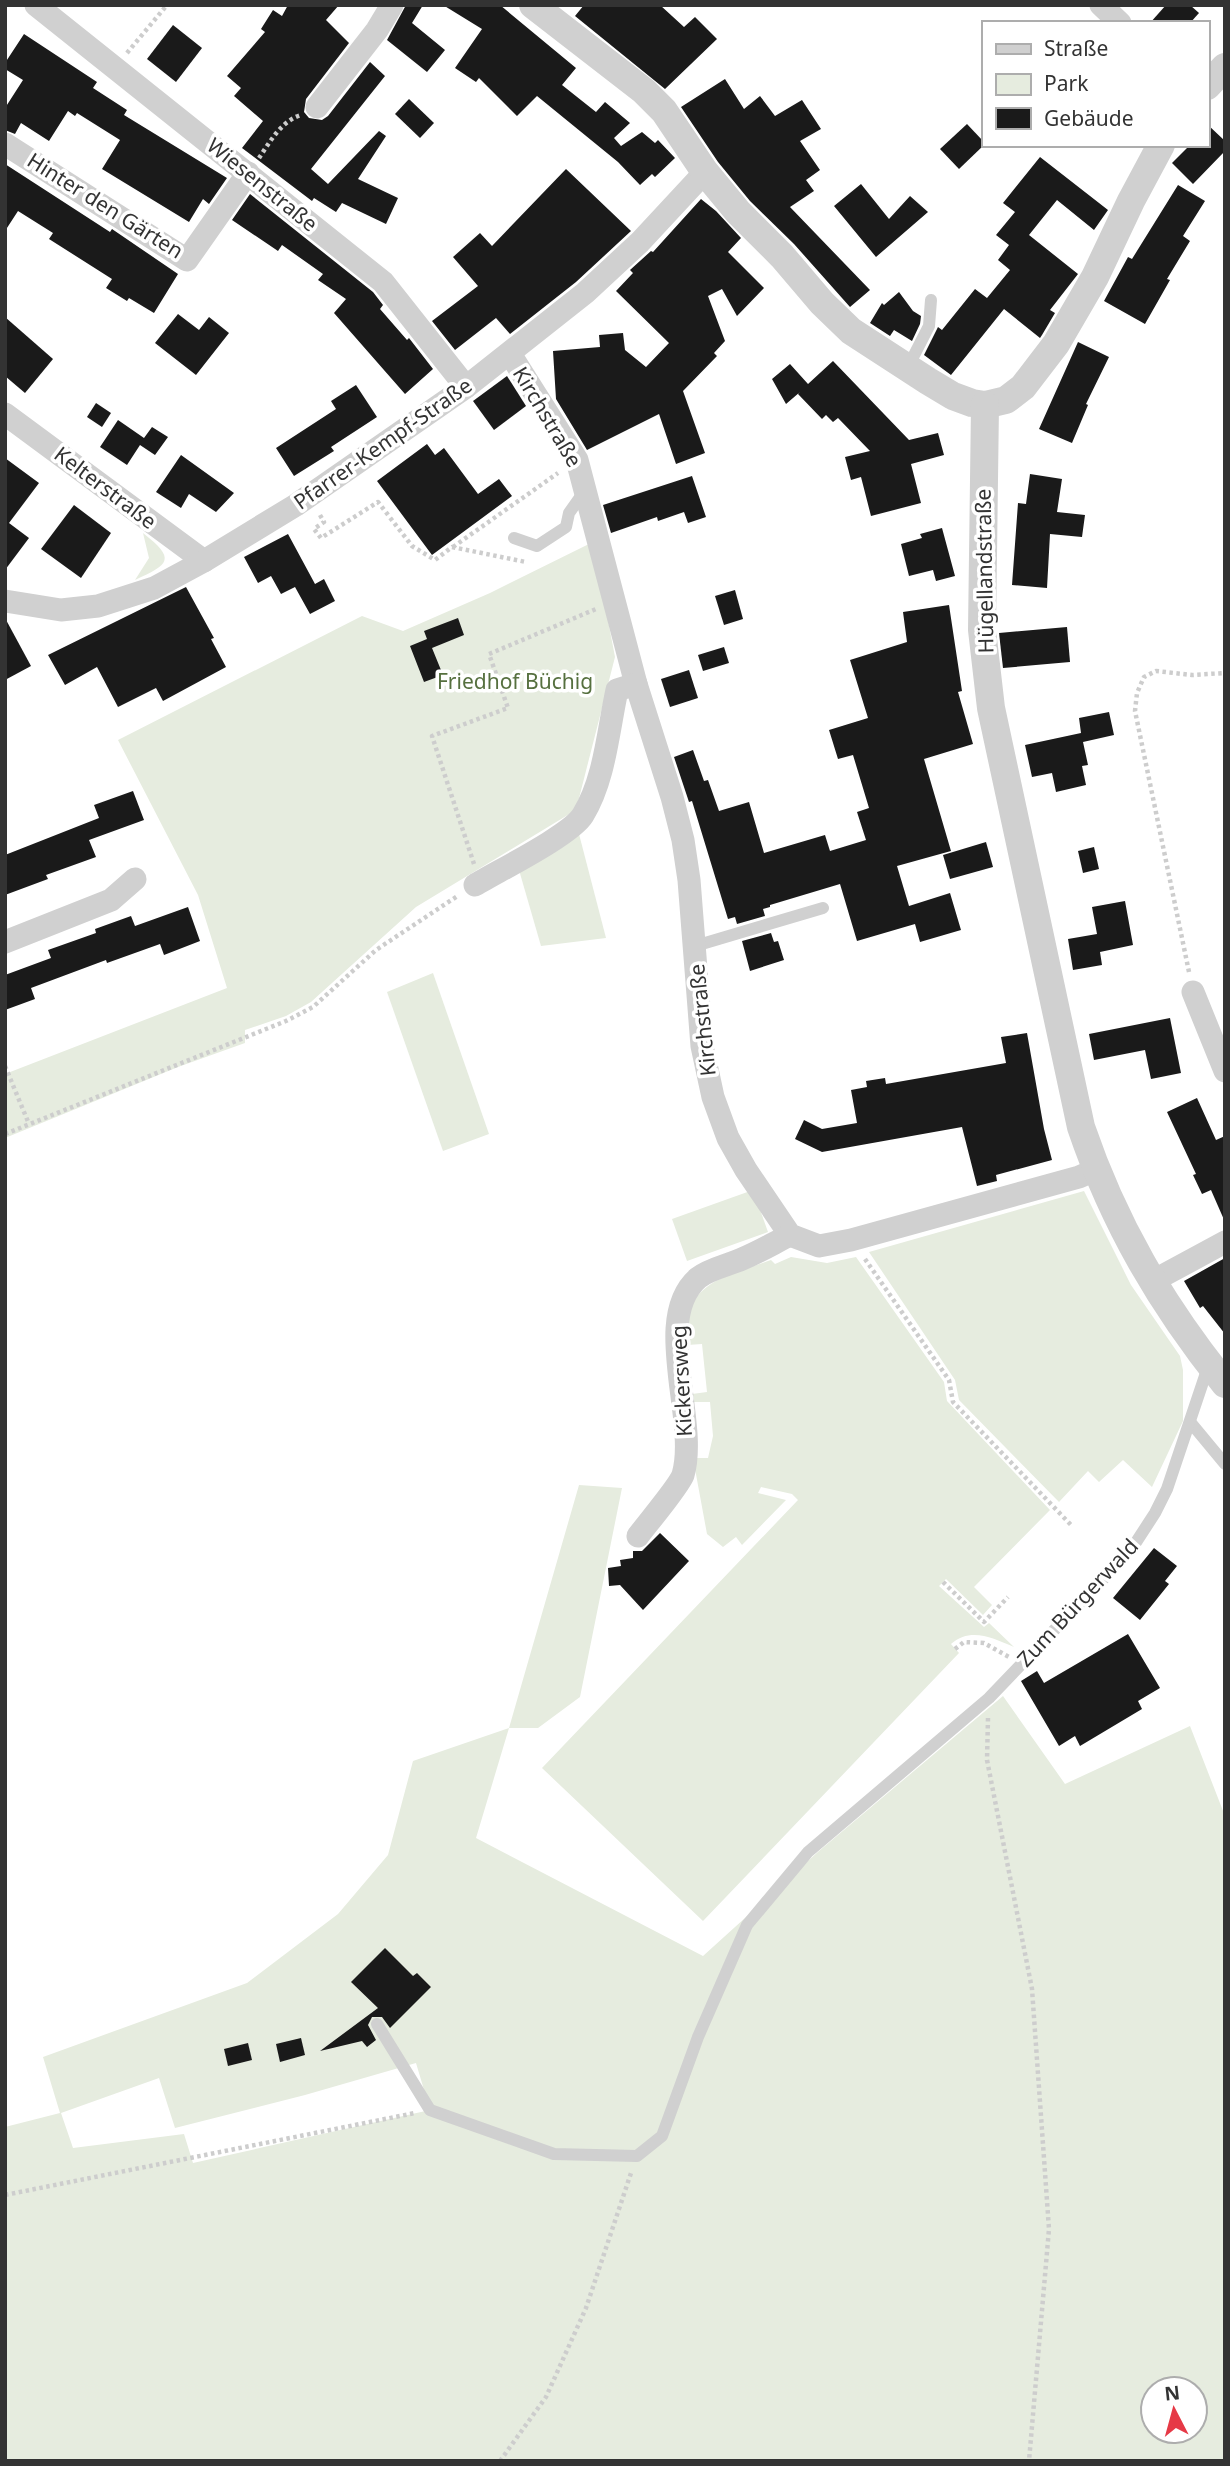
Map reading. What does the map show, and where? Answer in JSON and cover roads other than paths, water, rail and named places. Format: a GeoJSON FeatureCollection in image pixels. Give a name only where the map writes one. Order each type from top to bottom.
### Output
{"type":"FeatureCollection","features":[{"type":"Feature","properties":{"kind":"street","name":"Wiesenstraße"},"geometry":{"type":"LineString","coordinates":[[36,5],[383,282],[466,387]]}},
{"type":"Feature","properties":{"kind":"street"},"geometry":{"type":"LineString","coordinates":[[317,107],[377,30],[392,5]]}},
{"type":"Feature","properties":{"kind":"street"},"geometry":{"type":"LineString","coordinates":[[533,5],[644,91],[664,111],[705,172],[738,212],[851,331],[953,396],[985,405],[1006,400],[1023,387],[1056,344],[1096,276],[1160,147]]}},
{"type":"Feature","properties":{"kind":"street"},"geometry":{"type":"LineString","coordinates":[[1101,5],[1118,21]]}},
{"type":"Feature","properties":{"kind":"street"},"geometry":{"type":"LineString","coordinates":[[1209,84],[1225,67]]}},
{"type":"Feature","properties":{"kind":"street","name":"Hinter den Gärten"},"geometry":{"type":"LineString","coordinates":[[5,144],[187,260],[248,173]]}},
{"type":"Feature","properties":{"kind":"street","name":"Pfarrer-Kempf-Straße"},"geometry":{"type":"LineString","coordinates":[[5,601],[61,610],[97,606],[154,588],[309,497],[510,354],[604,276],[640,242],[705,172]]}},
{"type":"Feature","properties":{"kind":"street","name":"Kirchstraße"},"geometry":{"type":"LineString","coordinates":[[510,354],[577,460],[636,684],[683,840],[690,880],[702,1046],[713,1097],[728,1138],[790,1235]]}},
{"type":"Feature","properties":{"kind":"street","name":"Hügellandstraße"},"geometry":{"type":"LineString","coordinates":[[985,405],[982,630],[991,708],[1070,1082],[1081,1127],[1118,1221],[1151,1282],[1217,1374]]}},
{"type":"Feature","properties":{"kind":"street","name":"Kelterstraße"},"geometry":{"type":"LineString","coordinates":[[5,414],[204,561]]}},
{"type":"Feature","properties":{"kind":"street"},"geometry":{"type":"LineString","coordinates":[[478,883],[565,832],[582,817],[597,785],[617,690],[636,684]]}},
{"type":"Feature","properties":{"kind":"street"},"geometry":{"type":"LineString","coordinates":[[5,942],[111,901],[135,879]]}},
{"type":"Feature","properties":{"kind":"street"},"geometry":{"type":"LineString","coordinates":[[1193,992],[1225,1072]]}},
{"type":"Feature","properties":{"kind":"street"},"geometry":{"type":"LineString","coordinates":[[790,1235],[819,1246],[851,1240],[1067,1181],[1096,1170]]}},
{"type":"Feature","properties":{"kind":"street","name":"Kickersweg"},"geometry":{"type":"LineString","coordinates":[[638,1536],[682,1477],[686,1437],[677,1324],[683,1296],[699,1276],[790,1235]]}},
{"type":"Feature","properties":{"kind":"street"},"geometry":{"type":"LineString","coordinates":[[1151,1282],[1225,1242]]}},
{"type":"Feature","properties":{"kind":"lane"},"geometry":{"type":"LineString","coordinates":[[908,367],[929,326],[930,300]]}},
{"type":"Feature","properties":{"kind":"lane"},"geometry":{"type":"LineString","coordinates":[[514,538],[537,546],[566,527],[569,513],[586,489]]}},
{"type":"Feature","properties":{"kind":"lane"},"geometry":{"type":"LineString","coordinates":[[695,946],[823,908]]}},
{"type":"Feature","properties":{"kind":"lane","name":"Zum Bürgerwald"},"geometry":{"type":"LineString","coordinates":[[377,2024],[430,2110],[554,2154],[637,2156],[662,2136],[698,2037],[747,1925],[808,1852],[989,1698],[1131,1550],[1156,1513],[1167,1489],[1191,1423],[1200,1385],[1217,1374]]}},
{"type":"Feature","properties":{"kind":"lane"},"geometry":{"type":"LineString","coordinates":[[1191,1423],[1225,1464]]}},
{"type":"Feature","properties":{"kind":"park label","name":"Friedhof Büchig"},"geometry":{"type":"Point","coordinates":[515,682]}}]}
